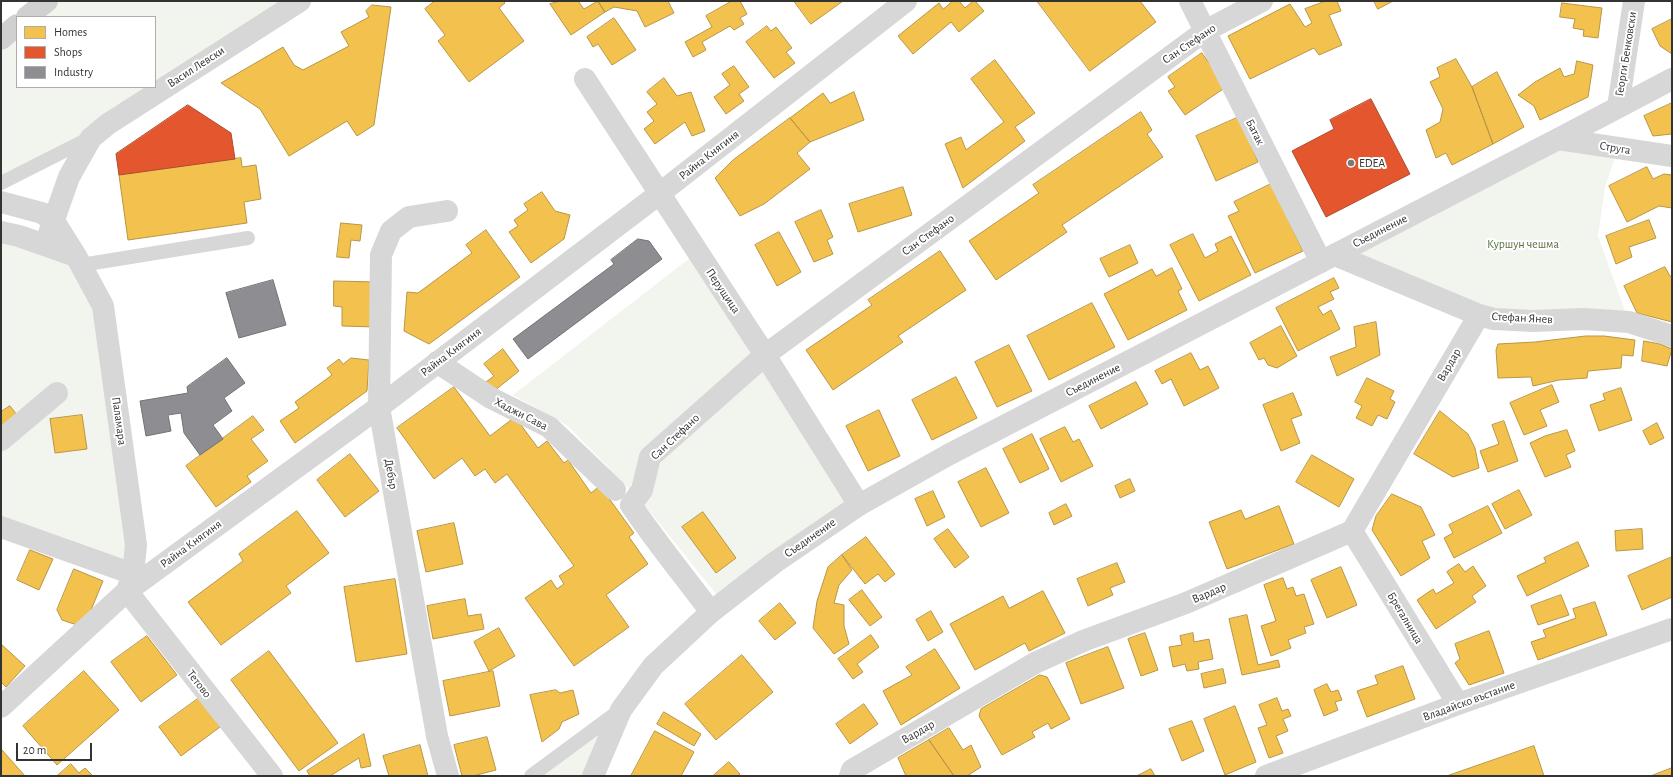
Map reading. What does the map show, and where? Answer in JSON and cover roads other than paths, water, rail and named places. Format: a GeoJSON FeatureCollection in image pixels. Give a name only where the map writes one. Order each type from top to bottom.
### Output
{"type":"FeatureCollection","features":[{"type":"Feature","properties":{"kind":"main road"},"geometry":{"type":"LineString","coordinates":[[28,16],[47,1]]}},
{"type":"Feature","properties":{"kind":"main road"},"geometry":{"type":"LineString","coordinates":[[1,39],[16,27]]}},
{"type":"Feature","properties":{"kind":"street","name":"Васил Левски"},"geometry":{"type":"LineString","coordinates":[[46,245],[69,177],[91,138],[108,124],[300,1]]}},
{"type":"Feature","properties":{"kind":"street","name":"Райна Княгиня"},"geometry":{"type":"LineString","coordinates":[[1,707],[130,582],[379,407],[659,194],[906,1]]}},
{"type":"Feature","properties":{"kind":"street","name":"Батак"},"geometry":{"type":"LineString","coordinates":[[1190,1],[1205,32],[1328,258]]}},
{"type":"Feature","properties":{"kind":"street","name":"Сан Стефано"},"geometry":{"type":"LineString","coordinates":[[711,612],[673,562],[654,540],[631,506],[642,490],[650,457],[766,355],[1205,32],[1262,1]]}},
{"type":"Feature","properties":{"kind":"street","name":"Георги Бенковски"},"geometry":{"type":"LineString","coordinates":[[1618,107],[1634,1]]}},
{"type":"Feature","properties":{"kind":"street","name":"Перущица"},"geometry":{"type":"LineString","coordinates":[[585,79],[766,355],[859,505]]}},
{"type":"Feature","properties":{"kind":"street","name":"Съединение"},"geometry":{"type":"LineString","coordinates":[[593,776],[620,710],[653,666],[711,612],[774,563],[859,505],[948,455],[1672,79]]}},
{"type":"Feature","properties":{"kind":"street","name":"Струга"},"geometry":{"type":"LineString","coordinates":[[1558,139],[1672,156]]}},
{"type":"Feature","properties":{"kind":"street"},"geometry":{"type":"LineString","coordinates":[[1,202],[42,213],[54,221]]}},
{"type":"Feature","properties":{"kind":"street","name":"Дебър"},"geometry":{"type":"LineString","coordinates":[[447,211],[409,217],[391,231],[381,255],[379,407],[437,736],[448,776]]}},
{"type":"Feature","properties":{"kind":"street","name":"Паламара"},"geometry":{"type":"LineString","coordinates":[[54,221],[79,261],[103,306],[136,545],[130,582]]}},
{"type":"Feature","properties":{"kind":"street"},"geometry":{"type":"LineString","coordinates":[[1,232],[46,245],[79,261]]}},
{"type":"Feature","properties":{"kind":"street","name":"Стефан Янев"},"geometry":{"type":"LineString","coordinates":[[1328,258],[1479,315],[1494,319],[1533,321],[1584,319],[1629,322],[1672,336]]}},
{"type":"Feature","properties":{"kind":"street","name":"Вардар"},"geometry":{"type":"LineString","coordinates":[[850,776],[852,770],[1035,663],[1083,641],[1186,603],[1352,531],[1479,315]]}},
{"type":"Feature","properties":{"kind":"street","name":"Хаджи Сава"},"geometry":{"type":"LineString","coordinates":[[437,362],[491,398],[549,427],[615,490]]}},
{"type":"Feature","properties":{"kind":"street"},"geometry":{"type":"LineString","coordinates":[[1,440],[57,394]]}},
{"type":"Feature","properties":{"kind":"street"},"geometry":{"type":"LineString","coordinates":[[1,527],[130,582]]}},
{"type":"Feature","properties":{"kind":"street","name":"Брегалница"},"geometry":{"type":"LineString","coordinates":[[1352,531],[1458,704]]}},
{"type":"Feature","properties":{"kind":"street","name":"Тетово"},"geometry":{"type":"LineString","coordinates":[[130,582],[272,776]]}},
{"type":"Feature","properties":{"kind":"street","name":"Владайско въстание"},"geometry":{"type":"LineString","coordinates":[[1266,776],[1458,704],[1672,629]]}},
{"type":"Feature","properties":{"kind":"lane"},"geometry":{"type":"LineString","coordinates":[[1,183],[91,138]]}},
{"type":"Feature","properties":{"kind":"lane"},"geometry":{"type":"LineString","coordinates":[[79,261],[248,238]]}},
{"type":"Feature","properties":{"kind":"lane"},"geometry":{"type":"LineString","coordinates":[[531,776],[620,710]]}},
{"type":"Feature","properties":{"kind":"place","name":"EDEA"},"geometry":{"type":"Point","coordinates":[1351,163]}},
{"type":"Feature","properties":{"kind":"park label","name":"Куршун чешма"},"geometry":{"type":"Point","coordinates":[1523,244]}}]}
